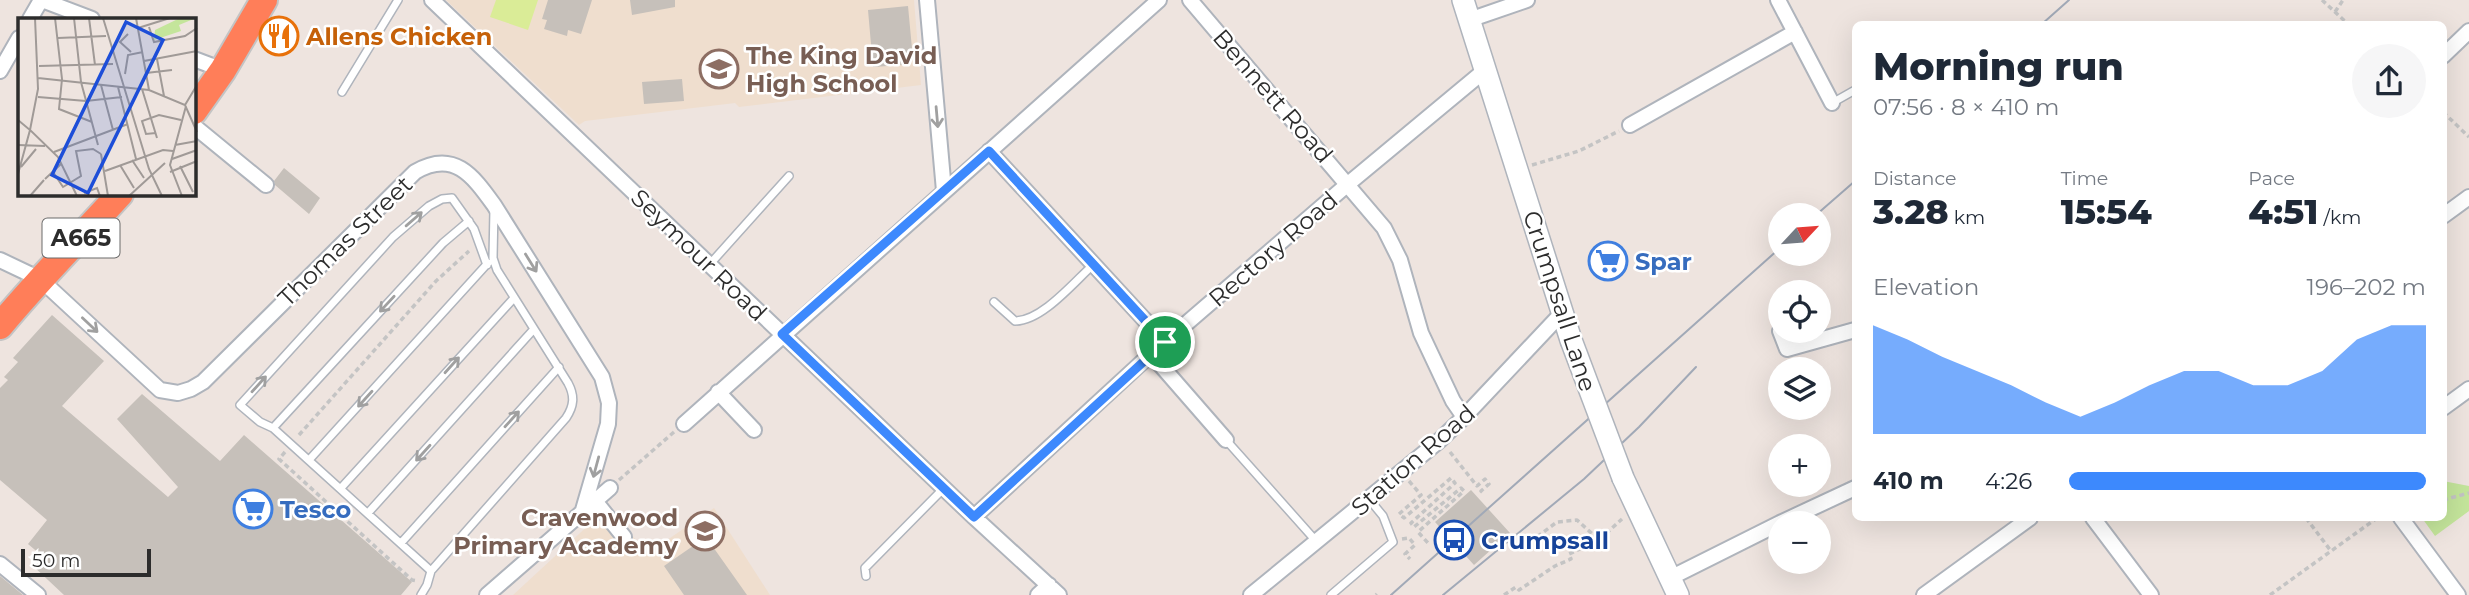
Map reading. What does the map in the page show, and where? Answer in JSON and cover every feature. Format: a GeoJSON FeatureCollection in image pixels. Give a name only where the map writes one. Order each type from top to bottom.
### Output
{"type":"FeatureCollection","features":[{"type":"Feature","properties":{"kind":"highway"},"geometry":{"type":"LineString","coordinates":[[196,107],[223,70],[264,0]]}},
{"type":"Feature","properties":{"kind":"highway","name":"A665"},"geometry":{"type":"LineString","coordinates":[[0,326],[118,196]]}},
{"type":"Feature","properties":{"kind":"street"},"geometry":{"type":"LineString","coordinates":[[31,18],[42,0],[89,18]]}},
{"type":"Feature","properties":{"kind":"street","name":"Seymour Road"},"geometry":{"type":"LineString","coordinates":[[432,0],[944,488],[1049,592]]}},
{"type":"Feature","properties":{"kind":"street"},"geometry":{"type":"LineString","coordinates":[[927,0],[944,191]]}},
{"type":"Feature","properties":{"kind":"street"},"geometry":{"type":"LineString","coordinates":[[684,424],[1159,0]]}},
{"type":"Feature","properties":{"kind":"street","name":"Bennett Road"},"geometry":{"type":"LineString","coordinates":[[1191,0],[1384,228],[1401,260],[1421,333],[1453,401],[1464,417]]}},
{"type":"Feature","properties":{"kind":"street"},"geometry":{"type":"LineString","coordinates":[[1466,10],[1527,0]]}},
{"type":"Feature","properties":{"kind":"street"},"geometry":{"type":"LineString","coordinates":[[1778,0],[1832,103]]}},
{"type":"Feature","properties":{"kind":"street","name":"Crumpsall Lane"},"geometry":{"type":"LineString","coordinates":[[1466,10],[1571,340],[1623,478],[1674,586]]}},
{"type":"Feature","properties":{"kind":"street"},"geometry":{"type":"LineString","coordinates":[[2447,52],[2469,31]]}},
{"type":"Feature","properties":{"kind":"street"},"geometry":{"type":"LineString","coordinates":[[1630,125],[1795,33]]}},
{"type":"Feature","properties":{"kind":"street"},"geometry":{"type":"LineString","coordinates":[[0,71],[18,40]]}},
{"type":"Feature","properties":{"kind":"street"},"geometry":{"type":"LineString","coordinates":[[196,60],[223,70]]}},
{"type":"Feature","properties":{"kind":"street","name":"Rectory Road"},"geometry":{"type":"LineString","coordinates":[[974,517],[1151,354],[1348,184],[1485,71]]}},
{"type":"Feature","properties":{"kind":"street"},"geometry":{"type":"LineString","coordinates":[[196,128],[265,186]]}},
{"type":"Feature","properties":{"kind":"street"},"geometry":{"type":"LineString","coordinates":[[989,151],[1165,342]]}},
{"type":"Feature","properties":{"kind":"street","name":"Thomas Street"},"geometry":{"type":"LineString","coordinates":[[0,260],[40,279],[160,390],[178,393],[191,389],[209,376],[415,173],[422,168],[446,164],[463,169],[477,181],[494,205],[602,377],[606,390],[608,424],[589,505]]}},
{"type":"Feature","properties":{"kind":"street"},"geometry":{"type":"LineString","coordinates":[[2447,214],[2467,204]]}},
{"type":"Feature","properties":{"kind":"street","name":"Station Road"},"geometry":{"type":"LineString","coordinates":[[1251,595],[1440,440],[1563,312]]}},
{"type":"Feature","properties":{"kind":"street"},"geometry":{"type":"LineString","coordinates":[[1831,337],[1852,331]]}},
{"type":"Feature","properties":{"kind":"street"},"geometry":{"type":"LineString","coordinates":[[1785,343],[1787,349],[1808,343]]}},
{"type":"Feature","properties":{"kind":"street"},"geometry":{"type":"LineString","coordinates":[[1151,354],[1226,440]]}},
{"type":"Feature","properties":{"kind":"street"},"geometry":{"type":"LineString","coordinates":[[2447,405],[2469,388]]}},
{"type":"Feature","properties":{"kind":"street"},"geometry":{"type":"LineString","coordinates":[[718,392],[754,430]]}},
{"type":"Feature","properties":{"kind":"street"},"geometry":{"type":"LineString","coordinates":[[487,595],[610,488]]}},
{"type":"Feature","properties":{"kind":"street"},"geometry":{"type":"LineString","coordinates":[[1806,511],[1852,489]]}},
{"type":"Feature","properties":{"kind":"street"},"geometry":{"type":"LineString","coordinates":[[589,505],[624,537]]}},
{"type":"Feature","properties":{"kind":"street"},"geometry":{"type":"LineString","coordinates":[[1930,593],[2026,521]]}},
{"type":"Feature","properties":{"kind":"street"},"geometry":{"type":"LineString","coordinates":[[2095,521],[2151,595]]}},
{"type":"Feature","properties":{"kind":"street"},"geometry":{"type":"LineString","coordinates":[[2403,521],[2458,595]]}},
{"type":"Feature","properties":{"kind":"street"},"geometry":{"type":"LineString","coordinates":[[1674,586],[1768,530]]}},
{"type":"Feature","properties":{"kind":"street"},"geometry":{"type":"LineString","coordinates":[[0,564],[38,595]]}},
{"type":"Feature","properties":{"kind":"lane"},"geometry":{"type":"LineString","coordinates":[[342,92],[398,0]]}},
{"type":"Feature","properties":{"kind":"lane"},"geometry":{"type":"LineString","coordinates":[[1832,103],[1852,92]]}},
{"type":"Feature","properties":{"kind":"lane"},"geometry":{"type":"LineString","coordinates":[[709,265],[789,176]]}},
{"type":"Feature","properties":{"kind":"lane"},"geometry":{"type":"LineString","coordinates":[[431,570],[273,428],[260,422],[240,405],[393,237],[429,206],[442,199],[452,198],[469,221],[487,265]]}},
{"type":"Feature","properties":{"kind":"lane"},"geometry":{"type":"LineString","coordinates":[[421,595],[431,570],[570,411],[573,404],[571,389],[559,367],[497,270],[493,258],[494,205]]}},
{"type":"Feature","properties":{"kind":"lane"},"geometry":{"type":"LineString","coordinates":[[273,428],[443,243],[469,221]]}},
{"type":"Feature","properties":{"kind":"lane"},"geometry":{"type":"LineString","coordinates":[[309,460],[493,258]]}},
{"type":"Feature","properties":{"kind":"lane"},"geometry":{"type":"LineString","coordinates":[[994,302],[1015,321],[1031,318],[1043,311],[1093,265]]}},
{"type":"Feature","properties":{"kind":"lane"},"geometry":{"type":"LineString","coordinates":[[341,488],[514,298]]}},
{"type":"Feature","properties":{"kind":"lane"},"geometry":{"type":"LineString","coordinates":[[368,513],[534,329]]}},
{"type":"Feature","properties":{"kind":"lane"},"geometry":{"type":"LineString","coordinates":[[401,543],[559,367]]}},
{"type":"Feature","properties":{"kind":"lane"},"geometry":{"type":"LineString","coordinates":[[1226,440],[1317,542]]}},
{"type":"Feature","properties":{"kind":"lane"},"geometry":{"type":"LineString","coordinates":[[866,576],[865,568],[944,488]]}},
{"type":"Feature","properties":{"kind":"lane"},"geometry":{"type":"LineString","coordinates":[[1331,595],[1393,542],[1383,516],[1370,499]]}},
{"type":"Feature","properties":{"kind":"path"},"geometry":{"type":"LineString","coordinates":[[2322,0],[2345,21]]}},
{"type":"Feature","properties":{"kind":"path"},"geometry":{"type":"LineString","coordinates":[[2335,12],[2343,0]]}},
{"type":"Feature","properties":{"kind":"path"},"geometry":{"type":"LineString","coordinates":[[2447,116],[2469,136]]}},
{"type":"Feature","properties":{"kind":"path"},"geometry":{"type":"LineString","coordinates":[[1517,169],[1579,151],[1630,125]]}},
{"type":"Feature","properties":{"kind":"path"},"geometry":{"type":"LineString","coordinates":[[427,585],[412,580],[279,459],[436,281],[470,249]]}},
{"type":"Feature","properties":{"kind":"path"},"geometry":{"type":"LineString","coordinates":[[610,488],[684,424]]}},
{"type":"Feature","properties":{"kind":"path"},"geometry":{"type":"LineString","coordinates":[[1440,440],[1477,486],[1485,480],[1489,484],[1481,491],[1484,494]]}},
{"type":"Feature","properties":{"kind":"path"},"geometry":{"type":"LineString","coordinates":[[1401,472],[1421,495],[1399,513],[1404,518],[1451,478],[1455,483],[1410,523],[1414,527],[1461,488],[1464,491],[1418,532],[1428,543]]}},
{"type":"Feature","properties":{"kind":"path"},"geometry":{"type":"LineString","coordinates":[[2447,499],[2469,493]]}},
{"type":"Feature","properties":{"kind":"path"},"geometry":{"type":"LineString","coordinates":[[1504,595],[1516,587],[1518,590],[1571,559],[1569,554],[1599,540],[1637,508]]}},
{"type":"Feature","properties":{"kind":"path"},"geometry":{"type":"LineString","coordinates":[[1532,536],[1534,539],[1557,522],[1577,520],[1599,540]]}},
{"type":"Feature","properties":{"kind":"path"},"geometry":{"type":"LineString","coordinates":[[2308,521],[2331,551]]}},
{"type":"Feature","properties":{"kind":"path"},"geometry":{"type":"LineString","coordinates":[[2270,595],[2374,521]]}},
{"type":"Feature","properties":{"kind":"path"},"geometry":{"type":"LineString","coordinates":[[1409,538],[1415,545],[1405,554],[1410,559]]}},
{"type":"Feature","properties":{"kind":"shaded area","name":"The King David High School"},"geometry":{"type":"Polygon","coordinates":[[[446,0],[914,0],[921,85],[739,107],[735,103],[585,121],[579,125],[446,0]]]}},
{"type":"Feature","properties":{"kind":"shaded area","name":"Cravenwood Primary Academy"},"geometry":{"type":"Polygon","coordinates":[[[607,508],[648,553],[714,508],[770,595],[513,595],[607,508]]]}},
{"type":"Feature","properties":{"kind":"green space"},"geometry":{"type":"Polygon","coordinates":[[[496,0],[538,0],[528,30],[490,17],[496,0]]]}},
{"type":"Feature","properties":{"kind":"green space"},"geometry":{"type":"Polygon","coordinates":[[[2447,482],[2469,486],[2469,511],[2435,536],[2424,521],[2447,521],[2447,482]]]}},
{"type":"Feature","properties":{"kind":"building"},"geometry":{"type":"Polygon","coordinates":[[[548,0],[592,0],[581,34],[568,30],[567,36],[544,29],[547,20],[542,19],[548,0]]]}},
{"type":"Feature","properties":{"kind":"building"},"geometry":{"type":"Polygon","coordinates":[[[630,0],[675,0],[675,7],[632,15],[630,0]]]}},
{"type":"Feature","properties":{"kind":"building"},"geometry":{"type":"Polygon","coordinates":[[[908,6],[913,59],[901,60],[902,65],[873,67],[868,10],[908,6]]]}},
{"type":"Feature","properties":{"kind":"building"},"geometry":{"type":"Polygon","coordinates":[[[682,79],[684,101],[644,104],[642,82],[682,79]]]}},
{"type":"Feature","properties":{"kind":"building"},"geometry":{"type":"Polygon","coordinates":[[[284,168],[320,198],[309,214],[275,185],[274,181],[284,168]]]}},
{"type":"Feature","properties":{"kind":"building","name":"Spar"},"geometry":{"type":"Polygon","coordinates":[[[1617,247],[1624,260],[1600,274],[1593,261],[1617,247]]]}},
{"type":"Feature","properties":{"kind":"building"},"geometry":{"type":"Polygon","coordinates":[[[52,315],[104,361],[62,406],[168,497],[178,487],[117,419],[142,394],[220,461],[244,435],[412,582],[401,595],[64,595],[32,565],[41,555],[28,544],[47,520],[0,480],[0,388],[8,380],[4,377],[18,362],[13,358],[52,315]]]}},
{"type":"Feature","properties":{"kind":"building"},"geometry":{"type":"Polygon","coordinates":[[[1471,490],[1510,533],[1474,565],[1435,522],[1471,490]]]}},
{"type":"Feature","properties":{"kind":"building"},"geometry":{"type":"Polygon","coordinates":[[[706,537],[747,595],[684,595],[664,566],[706,537]]]}},
{"type":"Feature","properties":{"kind":"building"},"geometry":{"type":"Polygon","coordinates":[[[0,576],[23,595],[0,595],[0,576]]]}},
{"type":"Feature","properties":{"kind":"tram line"},"geometry":{"type":"LineString","coordinates":[[2045,21],[2069,0]]}},
{"type":"Feature","properties":{"kind":"tram line"},"geometry":{"type":"LineString","coordinates":[[1830,203],[1852,184]]}},
{"type":"Feature","properties":{"kind":"tram line"},"geometry":{"type":"LineString","coordinates":[[1391,595],[1768,259]]}},
{"type":"Feature","properties":{"kind":"tram line"},"geometry":{"type":"LineString","coordinates":[[1443,595],[1584,479],[1639,427],[1696,367]]}},
{"type":"Feature","properties":{"kind":"place","name":"Allens Chicken"},"geometry":{"type":"Point","coordinates":[279,36]}},
{"type":"Feature","properties":{"kind":"place","name":"The King David High School"},"geometry":{"type":"Point","coordinates":[719,69]}},
{"type":"Feature","properties":{"kind":"place","name":"Spar"},"geometry":{"type":"Point","coordinates":[1608,261]}},
{"type":"Feature","properties":{"kind":"place","name":"Tesco"},"geometry":{"type":"Point","coordinates":[253,509]}},
{"type":"Feature","properties":{"kind":"place","name":"Cravenwood Primary Academy"},"geometry":{"type":"Point","coordinates":[705,531]}},
{"type":"Feature","properties":{"kind":"place","name":"Crumpsall"},"geometry":{"type":"Point","coordinates":[1454,540]}},
{"type":"Feature","properties":{"kind":"route"},"geometry":{"type":"LineString","coordinates":[[989,151],[1165,342],[974,517],[782,334],[989,151]]}}]}
